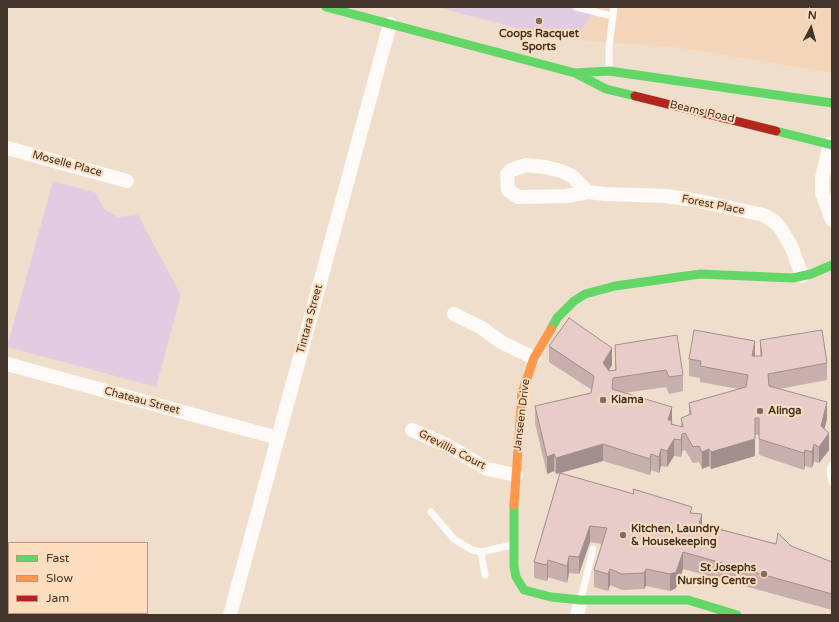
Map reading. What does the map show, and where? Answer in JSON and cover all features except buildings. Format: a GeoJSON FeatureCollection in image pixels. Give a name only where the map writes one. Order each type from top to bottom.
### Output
{"type":"FeatureCollection","features":[{"type":"Feature","properties":{"kind":"street","name":"Beams Road"},"geometry":{"type":"LineString","coordinates":[[326,7],[575,73],[606,89],[831,142]]}},
{"type":"Feature","properties":{"kind":"street","name":"Tintara Street"},"geometry":{"type":"LineString","coordinates":[[230,615],[390,24]]}},
{"type":"Feature","properties":{"kind":"street","name":"Beams Road"},"geometry":{"type":"LineString","coordinates":[[575,73],[609,71],[832,103]]}},
{"type":"Feature","properties":{"kind":"street"},"geometry":{"type":"LineString","coordinates":[[831,142],[822,178],[822,193],[832,220]]}},
{"type":"Feature","properties":{"kind":"street","name":"Moselle Place"},"geometry":{"type":"LineString","coordinates":[[7,148],[127,181]]}},
{"type":"Feature","properties":{"kind":"street","name":"Forest Place"},"geometry":{"type":"LineString","coordinates":[[588,192],[572,176],[561,171],[545,167],[526,165],[511,170],[508,174],[508,190],[518,197],[567,196],[588,192],[666,196],[694,200],[769,218],[781,229],[792,248],[802,276]]}},
{"type":"Feature","properties":{"kind":"street","name":"Janseen Drive"},"geometry":{"type":"LineString","coordinates":[[737,615],[688,600],[581,600],[551,597],[524,590],[516,577],[514,544],[516,475],[522,393],[526,378],[534,358],[554,323],[566,308],[586,294],[598,289],[671,277],[700,274],[788,278],[802,276],[832,265]]}},
{"type":"Feature","properties":{"kind":"street"},"geometry":{"type":"LineString","coordinates":[[454,314],[482,328],[510,347],[534,358]]}},
{"type":"Feature","properties":{"kind":"street","name":"Chateau Street"},"geometry":{"type":"LineString","coordinates":[[7,364],[278,438]]}},
{"type":"Feature","properties":{"kind":"street","name":"Grevillia Court"},"geometry":{"type":"LineString","coordinates":[[412,430],[447,445],[487,469],[516,475]]}},
{"type":"Feature","properties":{"kind":"street"},"geometry":{"type":"LineString","coordinates":[[577,615],[581,600]]}},
{"type":"Feature","properties":{"kind":"lane"},"geometry":{"type":"LineString","coordinates":[[576,7],[612,16]]}},
{"type":"Feature","properties":{"kind":"lane"},"geometry":{"type":"LineString","coordinates":[[609,71],[609,47],[614,7]]}},
{"type":"Feature","properties":{"kind":"lane"},"geometry":{"type":"LineString","coordinates":[[832,465],[830,470],[832,482]]}},
{"type":"Feature","properties":{"kind":"lane"},"geometry":{"type":"LineString","coordinates":[[431,512],[462,546],[480,552],[514,544]]}},
{"type":"Feature","properties":{"kind":"lane"},"geometry":{"type":"LineString","coordinates":[[581,600],[593,549]]}},
{"type":"Feature","properties":{"kind":"lane"},"geometry":{"type":"LineString","coordinates":[[480,552],[485,575]]}},
{"type":"Feature","properties":{"kind":"shaded area","name":"Coops Racquet Sports"},"geometry":{"type":"Polygon","coordinates":[[[436,7],[596,7],[576,40],[547,36],[436,7]]]}},
{"type":"Feature","properties":{"kind":"shaded area"},"geometry":{"type":"Polygon","coordinates":[[[596,7],[832,7],[832,73],[681,48],[576,40],[596,7]]]}},
{"type":"Feature","properties":{"kind":"shaded area"},"geometry":{"type":"Polygon","coordinates":[[[53,181],[96,193],[104,209],[117,217],[138,215],[181,295],[156,387],[7,347],[53,181]]]}},
{"type":"Feature","properties":{"kind":"traffic: fast"},"geometry":{"type":"LineString","coordinates":[[326,7],[575,73],[606,89],[635,96]]}},
{"type":"Feature","properties":{"kind":"traffic: fast"},"geometry":{"type":"LineString","coordinates":[[575,73],[609,71],[832,103]]}},
{"type":"Feature","properties":{"kind":"traffic: fast"},"geometry":{"type":"LineString","coordinates":[[776,131],[832,145]]}},
{"type":"Feature","properties":{"kind":"traffic: fast"},"geometry":{"type":"LineString","coordinates":[[551,329],[557,318],[574,301],[585,294],[615,286],[700,274],[793,278],[811,274],[832,265]]}},
{"type":"Feature","properties":{"kind":"traffic: fast"},"geometry":{"type":"LineString","coordinates":[[514,505],[514,566],[516,577],[524,590],[551,597],[581,600],[688,600],[737,615]]}},
{"type":"Feature","properties":{"kind":"traffic: slow"},"geometry":{"type":"LineString","coordinates":[[514,505],[522,393],[534,358],[551,329]]}},
{"type":"Feature","properties":{"kind":"traffic: jam"},"geometry":{"type":"LineString","coordinates":[[635,96],[776,131]]}},
{"type":"Feature","properties":{"kind":"place","name":"Coops Racquet Sports"},"geometry":{"type":"Point","coordinates":[539,21]}},
{"type":"Feature","properties":{"kind":"place","name":"Kiama"},"geometry":{"type":"Point","coordinates":[603,400]}},
{"type":"Feature","properties":{"kind":"place","name":"Alinga"},"geometry":{"type":"Point","coordinates":[760,411]}},
{"type":"Feature","properties":{"kind":"place","name":"Kitchen, Laundry & Housekeeping"},"geometry":{"type":"Point","coordinates":[623,535]}},
{"type":"Feature","properties":{"kind":"place","name":"St Josephs Nursing Centre"},"geometry":{"type":"Point","coordinates":[764,574]}}]}
